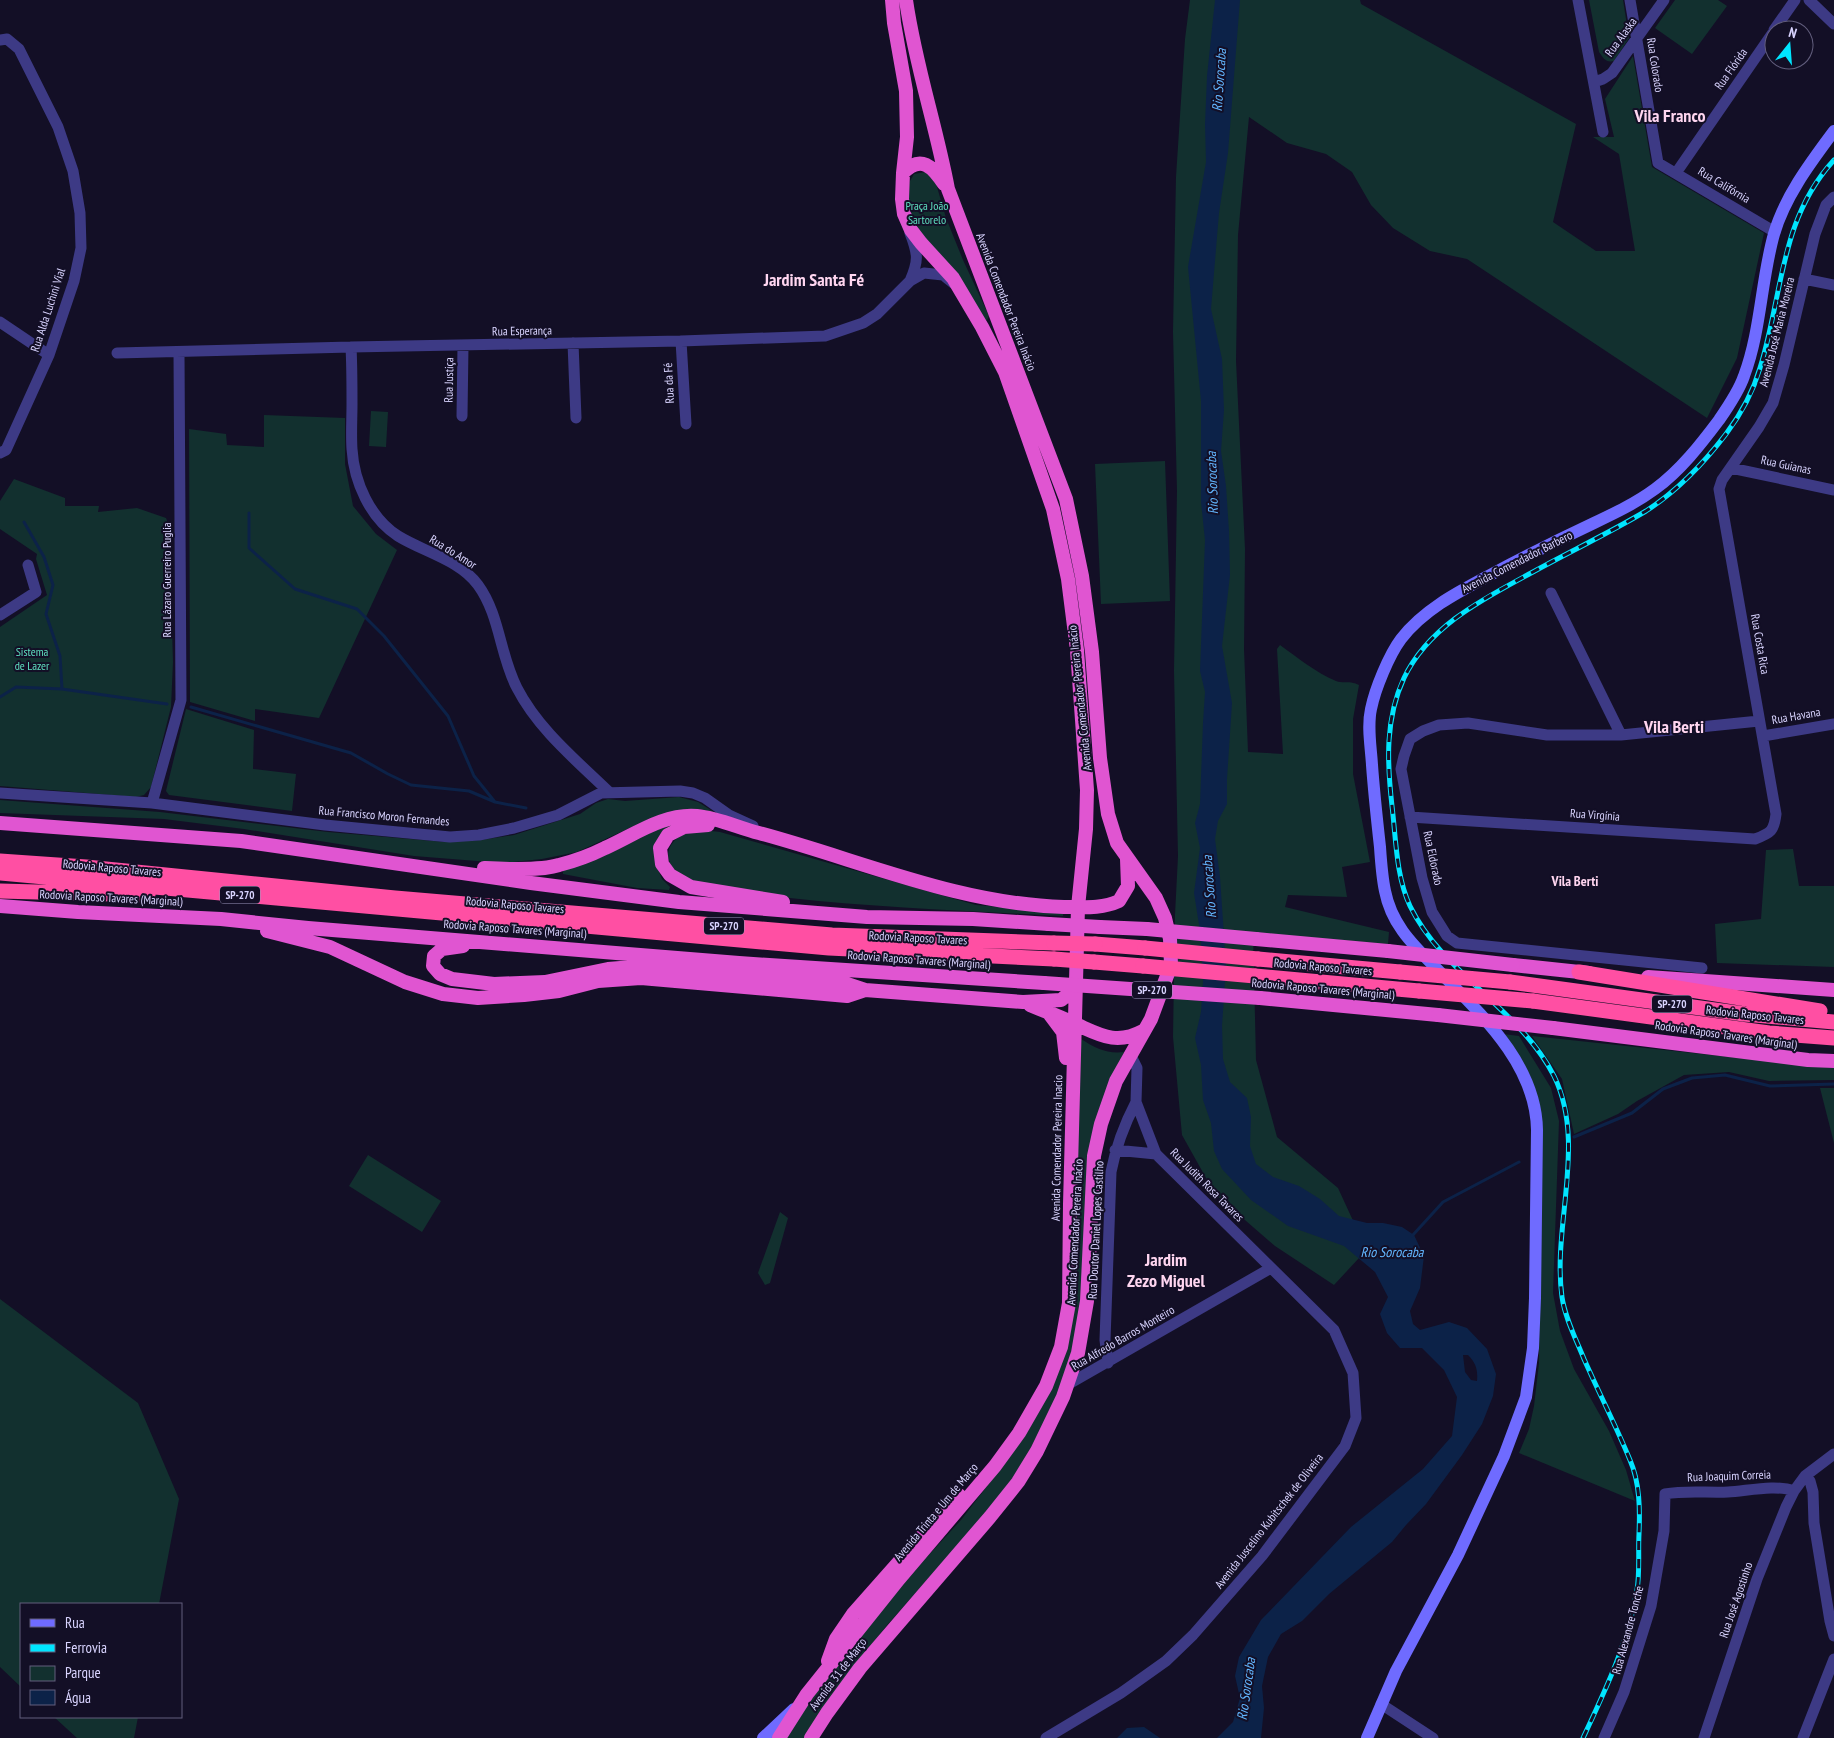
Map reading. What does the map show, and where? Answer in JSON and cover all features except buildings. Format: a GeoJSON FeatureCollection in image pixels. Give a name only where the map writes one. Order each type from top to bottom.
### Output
{"type":"FeatureCollection","features":[{"type":"Feature","properties":{"kind":"highway","name":"Avenida Comendador Pereira Inácio"},"geometry":{"type":"LineString","coordinates":[[892,0],[894,23],[906,91],[907,137],[902,199],[904,214],[911,230],[921,244],[953,278],[1005,372],[1053,509],[1068,579],[1077,650],[1087,790],[1086,829],[1078,907]]}},
{"type":"Feature","properties":{"kind":"highway","name":"Avenida Comendador Pereira Inácio"},"geometry":{"type":"LineString","coordinates":[[906,0],[915,49],[948,189],[1066,499],[1082,576],[1092,652],[1100,758],[1108,814],[1117,843],[1156,898],[1165,918],[1170,939],[1171,965],[1151,1019],[1130,1054],[1107,1103],[1094,1156],[1087,1301],[1078,1353],[1067,1385]]}},
{"type":"Feature","properties":{"kind":"highway"},"geometry":{"type":"LineString","coordinates":[[903,173],[914,165],[927,164],[934,168],[948,189]]}},
{"type":"Feature","properties":{"kind":"highway"},"geometry":{"type":"LineString","coordinates":[[398,863],[511,870],[557,866],[603,849],[672,817],[697,816],[777,837],[937,887],[978,897],[1046,906],[1078,907],[1106,906],[1120,901],[1125,894],[1129,878],[1127,857]]}},
{"type":"Feature","properties":{"kind":"highway","name":"SP-270"},"geometry":{"type":"LineString","coordinates":[[0,823],[241,841],[531,883],[679,902],[867,917],[973,918],[1146,929],[1388,951],[1579,972],[1834,990]]}},
{"type":"Feature","properties":{"kind":"highway"},"geometry":{"type":"LineString","coordinates":[[760,833],[704,824],[684,827],[668,835],[660,848],[662,864],[670,875],[691,887],[867,917]]}},
{"type":"Feature","properties":{"kind":"highway","name":"Rodovia Raposo Tavares"},"geometry":{"type":"LineString","coordinates":[[0,861],[95,868],[395,898],[832,935],[1145,948],[1510,982],[1744,1014],[1834,1022]]}},
{"type":"Feature","properties":{"kind":"highway"},"geometry":{"type":"LineString","coordinates":[[1082,870],[1090,895],[1099,906]]}},
{"type":"Feature","properties":{"kind":"highway"},"geometry":{"type":"LineString","coordinates":[[1046,906],[1061,901],[1070,894],[1082,870]]}},
{"type":"Feature","properties":{"kind":"highway","name":"Rodovia Raposo Tavares"},"geometry":{"type":"LineString","coordinates":[[0,873],[828,948],[1054,959],[1419,990],[1532,1001],[1770,1033],[1834,1038]]}},
{"type":"Feature","properties":{"kind":"highway"},"geometry":{"type":"LineString","coordinates":[[0,891],[134,896],[210,893]]}},
{"type":"Feature","properties":{"kind":"highway","name":"Rodovia Raposo Tavares (Marginal)"},"geometry":{"type":"LineString","coordinates":[[0,906],[220,919],[308,928],[749,964],[1260,998],[1438,1014],[1808,1060],[1834,1061]]}},
{"type":"Feature","properties":{"kind":"highway","name":"Avenida Comendador Pereira Inacio"},"geometry":{"type":"LineString","coordinates":[[1046,1386],[1061,1347],[1069,1303],[1078,907]]}},
{"type":"Feature","properties":{"kind":"highway"},"geometry":{"type":"LineString","coordinates":[[220,919],[330,947],[405,982],[443,994],[478,998],[524,996],[559,991],[598,981],[641,978],[847,996],[865,990]]}},
{"type":"Feature","properties":{"kind":"highway"},"geometry":{"type":"LineString","coordinates":[[599,951],[459,946],[442,949],[434,956],[434,966],[440,974],[452,979],[494,984],[545,982],[608,969],[633,967],[847,984],[865,990],[1023,1002],[1061,1000],[1076,988]]}},
{"type":"Feature","properties":{"kind":"highway"},"geometry":{"type":"LineString","coordinates":[[1579,972],[1834,1014]]}},
{"type":"Feature","properties":{"kind":"highway"},"geometry":{"type":"LineString","coordinates":[[1023,1002],[1108,1038],[1134,1036],[1143,1031]]}},
{"type":"Feature","properties":{"kind":"highway"},"geometry":{"type":"LineString","coordinates":[[1048,1012],[1063,1032],[1066,1070],[1073,1082]]}},
{"type":"Feature","properties":{"kind":"highway","name":"Avenida 31 de Março"},"geometry":{"type":"LineString","coordinates":[[811,1738],[826,1713],[891,1630],[990,1517],[1018,1482],[1037,1451],[1067,1385]]}},
{"type":"Feature","properties":{"kind":"highway","name":"Avenida Trinta e Um de Março"},"geometry":{"type":"LineString","coordinates":[[840,1652],[995,1466],[1019,1434],[1046,1386]]}},
{"type":"Feature","properties":{"kind":"highway"},"geometry":{"type":"LineString","coordinates":[[824,1673],[836,1639],[853,1614],[944,1510],[1019,1434]]}},
{"type":"Feature","properties":{"kind":"highway","name":"Avenida 31 de Março"},"geometry":{"type":"LineString","coordinates":[[779,1738],[803,1700],[840,1652]]}},
{"type":"Feature","properties":{"kind":"main road","name":"Avenida Comendador Barbero"},"geometry":{"type":"LineString","coordinates":[[1367,1738],[1396,1672],[1458,1555],[1504,1456],[1526,1397],[1533,1348],[1535,1298],[1537,1119],[1532,1094],[1522,1071],[1501,1040],[1486,1021],[1406,936],[1393,918],[1384,888],[1370,733],[1371,709],[1379,684],[1400,640],[1425,614],[1460,591],[1521,558],[1629,506],[1656,489],[1702,443],[1744,378],[1775,232],[1792,192],[1834,131]]}},
{"type":"Feature","properties":{"kind":"main road"},"geometry":{"type":"LineString","coordinates":[[763,1738],[803,1700]]}},
{"type":"Feature","properties":{"kind":"street"},"geometry":{"type":"LineString","coordinates":[[1578,0],[1603,132]]}},
{"type":"Feature","properties":{"kind":"street","name":"Rua Colorado"},"geometry":{"type":"LineString","coordinates":[[1630,0],[1658,163]]}},
{"type":"Feature","properties":{"kind":"street","name":"Rua Alaska"},"geometry":{"type":"LineString","coordinates":[[1594,82],[1612,73],[1664,0]]}},
{"type":"Feature","properties":{"kind":"street","name":"Rua Flórida"},"geometry":{"type":"LineString","coordinates":[[1781,20],[1795,0]]}},
{"type":"Feature","properties":{"kind":"street"},"geometry":{"type":"LineString","coordinates":[[1809,0],[1834,24]]}},
{"type":"Feature","properties":{"kind":"street","name":"Rua Alda Luchini Vial"},"geometry":{"type":"LineString","coordinates":[[0,40],[7,39],[19,49],[58,127],[73,171],[80,213],[81,248],[74,281],[49,355],[6,450],[0,453]]}},
{"type":"Feature","properties":{"kind":"street","name":"Rua Flórida"},"geometry":{"type":"LineString","coordinates":[[1676,173],[1764,45]]}},
{"type":"Feature","properties":{"kind":"street","name":"Rua Califórnia"},"geometry":{"type":"LineString","coordinates":[[1658,163],[1775,232]]}},
{"type":"Feature","properties":{"kind":"street","name":"Avenida José Maria Moreira"},"geometry":{"type":"LineString","coordinates":[[1732,468],[1773,403],[1784,365],[1815,234],[1826,205],[1834,197]]}},
{"type":"Feature","properties":{"kind":"street","name":"Rua Esperança"},"geometry":{"type":"LineString","coordinates":[[907,221],[918,254],[910,281]]}},
{"type":"Feature","properties":{"kind":"street","name":"Rua Esperança"},"geometry":{"type":"LineString","coordinates":[[116,353],[681,341],[825,336],[863,323],[877,314],[910,281],[924,273],[943,275],[951,280],[962,294]]}},
{"type":"Feature","properties":{"kind":"street"},"geometry":{"type":"LineString","coordinates":[[1804,279],[1834,285]]}},
{"type":"Feature","properties":{"kind":"street"},"geometry":{"type":"LineString","coordinates":[[0,322],[49,355]]}},
{"type":"Feature","properties":{"kind":"street","name":"Rua da Fé"},"geometry":{"type":"LineString","coordinates":[[681,341],[686,424]]}},
{"type":"Feature","properties":{"kind":"street"},"geometry":{"type":"LineString","coordinates":[[573,343],[576,418]]}},
{"type":"Feature","properties":{"kind":"street","name":"Rua Justiça"},"geometry":{"type":"LineString","coordinates":[[462,416],[463,346]]}},
{"type":"Feature","properties":{"kind":"street","name":"Rua do Amor"},"geometry":{"type":"LineString","coordinates":[[351,347],[352,450],[355,468],[365,497],[376,518],[398,536],[464,571],[478,584],[489,604],[517,688],[539,722],[609,792]]}},
{"type":"Feature","properties":{"kind":"street","name":"Rua Lázaro Guerreiro Puglia"},"geometry":{"type":"LineString","coordinates":[[152,803],[181,700],[179,352]]}},
{"type":"Feature","properties":{"kind":"street","name":"Rua Guianas"},"geometry":{"type":"LineString","coordinates":[[1732,468],[1834,490]]}},
{"type":"Feature","properties":{"kind":"street","name":"Rua Costa Rica"},"geometry":{"type":"LineString","coordinates":[[1732,468],[1722,480],[1719,489],[1776,814],[1774,827]]}},
{"type":"Feature","properties":{"kind":"street"},"geometry":{"type":"LineString","coordinates":[[0,615],[36,592],[28,565]]}},
{"type":"Feature","properties":{"kind":"street"},"geometry":{"type":"LineString","coordinates":[[1551,593],[1621,735]]}},
{"type":"Feature","properties":{"kind":"street","name":"Rua Eldorado"},"geometry":{"type":"LineString","coordinates":[[1702,968],[1457,943],[1447,936],[1432,912],[1422,878],[1401,769],[1404,756],[1410,739],[1439,725],[1468,723],[1547,735],[1621,735],[1759,721]]}},
{"type":"Feature","properties":{"kind":"street","name":"Rua Havana"},"geometry":{"type":"LineString","coordinates":[[1763,736],[1834,724]]}},
{"type":"Feature","properties":{"kind":"street","name":"Rua Francisco Moron Fernandes"},"geometry":{"type":"LineString","coordinates":[[0,793],[152,803],[325,825],[450,837],[514,828],[558,815],[594,795],[609,792],[653,793],[680,791],[693,793],[705,798],[729,815],[777,837]]}},
{"type":"Feature","properties":{"kind":"street","name":"Rua Virgínia"},"geometry":{"type":"LineString","coordinates":[[1410,817],[1755,839],[1768,834],[1774,827]]}},
{"type":"Feature","properties":{"kind":"street","name":"Rua Judith Rosa Tavares"},"geometry":{"type":"LineString","coordinates":[[1130,1054],[1137,1068],[1136,1102],[1156,1154],[1271,1268]]}},
{"type":"Feature","properties":{"kind":"street","name":"Rua Doutor Daniel Lopes Castilho"},"geometry":{"type":"LineString","coordinates":[[1108,1363],[1105,1340],[1111,1172],[1115,1150],[1123,1127],[1136,1102]]}},
{"type":"Feature","properties":{"kind":"street"},"geometry":{"type":"LineString","coordinates":[[1115,1150],[1156,1154]]}},
{"type":"Feature","properties":{"kind":"street","name":"Rua Alfredo Barros Monteiro"},"geometry":{"type":"LineString","coordinates":[[1067,1385],[1271,1268]]}},
{"type":"Feature","properties":{"kind":"street","name":"Avenida Juscelino Kubitschek de Oliveira"},"geometry":{"type":"LineString","coordinates":[[1046,1738],[1120,1693],[1166,1661],[1193,1635],[1262,1556],[1345,1446],[1356,1418],[1353,1373],[1334,1330],[1271,1268]]}},
{"type":"Feature","properties":{"kind":"street","name":"Rua José Agostinho"},"geometry":{"type":"LineString","coordinates":[[1704,1738],[1757,1579],[1794,1490],[1805,1476],[1834,1454]]}},
{"type":"Feature","properties":{"kind":"street"},"geometry":{"type":"LineString","coordinates":[[1805,1476],[1810,1481],[1813,1492],[1814,1523],[1834,1636]]}},
{"type":"Feature","properties":{"kind":"street","name":"Rua Joaquim Correia"},"geometry":{"type":"LineString","coordinates":[[1665,1494],[1681,1491],[1726,1492],[1782,1488],[1794,1490]]}},
{"type":"Feature","properties":{"kind":"street","name":"Rua Alexandre Tonche"},"geometry":{"type":"LineString","coordinates":[[1604,1738],[1624,1692],[1651,1606],[1664,1531],[1665,1494]]}},
{"type":"Feature","properties":{"kind":"street"},"geometry":{"type":"LineString","coordinates":[[1803,1738],[1834,1659]]}},
{"type":"Feature","properties":{"kind":"street"},"geometry":{"type":"LineString","coordinates":[[1381,1704],[1433,1738]]}},
{"type":"Feature","properties":{"kind":"green space"},"geometry":{"type":"Polygon","coordinates":[[[1190,0],[1360,0],[1361,4],[1576,124],[1553,222],[1596,251],[1635,251],[1619,154],[1593,137],[1614,137],[1605,99],[1633,56],[1652,167],[1764,233],[1737,358],[1707,418],[1467,259],[1430,251],[1393,228],[1371,205],[1352,172],[1326,154],[1287,143],[1249,117],[1238,235],[1236,361],[1245,549],[1244,649],[1248,752],[1283,754],[1277,649],[1280,645],[1328,677],[1339,682],[1359,685],[1353,719],[1353,774],[1370,862],[1342,867],[1347,897],[1288,895],[1285,907],[1389,932],[1388,944],[1253,933],[1256,1060],[1277,1137],[1338,1188],[1361,1238],[1359,1258],[1334,1285],[1275,1246],[1215,1194],[1182,1135],[1173,1037],[1178,856],[1174,671],[1177,491],[1173,332],[1176,177],[1185,39],[1190,0]]]}},
{"type":"Feature","properties":{"kind":"green space"},"geometry":{"type":"Polygon","coordinates":[[[1589,0],[1623,0],[1629,38],[1614,61],[1607,61],[1599,52],[1589,0]]]}},
{"type":"Feature","properties":{"kind":"green space"},"geometry":{"type":"Polygon","coordinates":[[[1675,0],[1718,0],[1727,6],[1692,54],[1655,28],[1675,0]]]}},
{"type":"Feature","properties":{"kind":"green space","name":"Praça João Sartorelo"},"geometry":{"type":"Polygon","coordinates":[[[926,172],[935,180],[946,218],[989,316],[987,320],[981,319],[910,219],[907,193],[910,181],[914,174],[926,172]]]}},
{"type":"Feature","properties":{"kind":"green space"},"geometry":{"type":"Polygon","coordinates":[[[371,411],[388,412],[386,447],[369,446],[371,411]]]}},
{"type":"Feature","properties":{"kind":"green space"},"geometry":{"type":"Polygon","coordinates":[[[264,415],[345,418],[345,464],[353,506],[376,534],[397,550],[319,718],[255,709],[255,721],[190,702],[189,429],[226,434],[227,445],[264,447],[264,415]]]}},
{"type":"Feature","properties":{"kind":"green space"},"geometry":{"type":"Polygon","coordinates":[[[1165,461],[1170,601],[1101,604],[1095,464],[1165,461]]]}},
{"type":"Feature","properties":{"kind":"green space","name":"Sistema de Lazer"},"geometry":{"type":"Polygon","coordinates":[[[14,479],[65,498],[65,506],[99,506],[98,512],[137,508],[166,518],[169,526],[173,662],[171,707],[151,787],[144,795],[136,797],[0,786],[0,627],[47,595],[36,559],[37,554],[0,529],[0,501],[14,479]]]}},
{"type":"Feature","properties":{"kind":"green space"},"geometry":{"type":"Polygon","coordinates":[[[186,709],[254,730],[253,769],[296,774],[292,811],[169,795],[166,791],[186,709]]]}},
{"type":"Feature","properties":{"kind":"green space"},"geometry":{"type":"Polygon","coordinates":[[[679,797],[698,802],[717,814],[645,821],[577,852],[542,859],[502,863],[414,856],[244,829],[164,819],[0,813],[0,800],[160,812],[328,832],[445,842],[481,840],[514,835],[580,814],[596,803],[608,799],[625,801],[679,797]]]}},
{"type":"Feature","properties":{"kind":"green space"},"geometry":{"type":"Polygon","coordinates":[[[675,822],[655,862],[662,879],[670,887],[669,890],[637,888],[563,874],[566,868],[675,822]]]}},
{"type":"Feature","properties":{"kind":"green space"},"geometry":{"type":"Polygon","coordinates":[[[703,830],[720,832],[976,905],[1063,912],[1063,916],[858,904],[741,894],[716,890],[687,880],[675,871],[669,859],[668,853],[675,840],[684,834],[703,830]]]}},
{"type":"Feature","properties":{"kind":"green space"},"geometry":{"type":"Polygon","coordinates":[[[1793,849],[1799,886],[1834,886],[1834,967],[1717,963],[1715,924],[1761,919],[1766,850],[1793,849]]]}},
{"type":"Feature","properties":{"kind":"green space"},"geometry":{"type":"Polygon","coordinates":[[[1503,1034],[1519,1036],[1551,1088],[1559,1121],[1553,1293],[1560,1331],[1574,1369],[1609,1431],[1626,1470],[1635,1501],[1519,1453],[1529,1429],[1539,1363],[1541,1122],[1503,1034]]]}},
{"type":"Feature","properties":{"kind":"green space"},"geometry":{"type":"Polygon","coordinates":[[[1532,1036],[1834,1068],[1834,1080],[1769,1081],[1729,1072],[1684,1075],[1637,1101],[1618,1114],[1574,1134],[1562,1079],[1532,1036]]]}},
{"type":"Feature","properties":{"kind":"green space"},"geometry":{"type":"Polygon","coordinates":[[[1081,1039],[1101,1050],[1124,1052],[1108,1087],[1083,1299],[1077,1334],[1062,1386],[1033,1448],[1013,1479],[988,1511],[862,1656],[805,1738],[784,1738],[843,1655],[961,1520],[991,1481],[1062,1360],[1081,1039]]]}},
{"type":"Feature","properties":{"kind":"green space"},"geometry":{"type":"Polygon","coordinates":[[[1820,1088],[1834,1088],[1834,1143],[1820,1088]]]}},
{"type":"Feature","properties":{"kind":"green space"},"geometry":{"type":"Polygon","coordinates":[[[368,1155],[441,1201],[422,1232],[349,1186],[368,1155]]]}},
{"type":"Feature","properties":{"kind":"green space"},"geometry":{"type":"Polygon","coordinates":[[[780,1212],[788,1218],[770,1283],[765,1285],[758,1273],[780,1212]]]}},
{"type":"Feature","properties":{"kind":"green space"},"geometry":{"type":"Polygon","coordinates":[[[0,1299],[138,1403],[179,1499],[159,1603],[20,1603],[20,1686],[0,1667],[0,1299]]]}},
{"type":"Feature","properties":{"kind":"green space"},"geometry":{"type":"Polygon","coordinates":[[[55,1718],[138,1718],[134,1738],[77,1738],[55,1718]]]}},
{"type":"Feature","properties":{"kind":"water","name":"Rio Sorocaba"},"geometry":{"type":"Polygon","coordinates":[[[1215,0],[1240,0],[1228,153],[1219,213],[1211,309],[1222,359],[1224,410],[1221,451],[1226,486],[1230,575],[1222,646],[1232,703],[1227,804],[1218,821],[1215,839],[1220,877],[1226,966],[1222,1026],[1223,1059],[1230,1082],[1247,1098],[1251,1117],[1250,1146],[1256,1164],[1273,1177],[1299,1186],[1320,1199],[1339,1216],[1367,1223],[1383,1223],[1402,1227],[1414,1235],[1424,1256],[1420,1288],[1410,1311],[1413,1324],[1420,1330],[1449,1322],[1467,1328],[1487,1349],[1496,1374],[1493,1396],[1482,1424],[1426,1504],[1392,1542],[1329,1594],[1302,1621],[1281,1634],[1268,1657],[1262,1686],[1264,1708],[1261,1738],[1217,1738],[1233,1722],[1240,1698],[1235,1676],[1239,1657],[1261,1620],[1351,1527],[1423,1469],[1452,1436],[1457,1397],[1444,1370],[1422,1348],[1400,1348],[1387,1333],[1380,1314],[1388,1297],[1375,1272],[1344,1246],[1288,1226],[1251,1200],[1222,1169],[1214,1151],[1211,1123],[1203,1100],[1201,1065],[1195,1038],[1201,1012],[1203,981],[1200,931],[1194,893],[1200,848],[1195,823],[1200,804],[1205,692],[1200,671],[1205,540],[1201,502],[1201,401],[1188,267],[1206,162],[1207,76],[1215,0]],[[1463,1355],[1465,1372],[1471,1380],[1477,1381],[1476,1367],[1468,1355],[1463,1355]]]}},
{"type":"Feature","properties":{"kind":"water"},"geometry":{"type":"Polygon","coordinates":[[[1144,1727],[1160,1738],[1117,1738],[1127,1728],[1144,1727]]]}},
{"type":"Feature","properties":{"kind":"waterway"},"geometry":{"type":"LineString","coordinates":[[249,513],[249,548],[295,589],[357,609],[384,636],[448,716],[474,776],[495,802]]}},
{"type":"Feature","properties":{"kind":"waterway"},"geometry":{"type":"LineString","coordinates":[[24,522],[44,557],[53,585],[46,614],[60,656],[62,689]]}},
{"type":"Feature","properties":{"kind":"waterway"},"geometry":{"type":"LineString","coordinates":[[0,697],[16,687],[62,689],[167,704]]}},
{"type":"Feature","properties":{"kind":"waterway"},"geometry":{"type":"LineString","coordinates":[[191,707],[351,753],[411,785],[469,791],[495,802],[526,808]]}},
{"type":"Feature","properties":{"kind":"waterway"},"geometry":{"type":"LineString","coordinates":[[1574,1137],[1632,1113],[1663,1089],[1692,1078],[1725,1075],[1770,1086],[1834,1084]]}},
{"type":"Feature","properties":{"kind":"waterway"},"geometry":{"type":"LineString","coordinates":[[1412,1236],[1443,1202],[1519,1162]]}},
{"type":"Feature","properties":{"kind":"railway"},"geometry":{"type":"LineString","coordinates":[[1583,1738],[1622,1647],[1633,1609],[1639,1569],[1638,1487],[1625,1447],[1574,1336],[1563,1305],[1560,1270],[1567,1185],[1568,1129],[1563,1102],[1554,1076],[1539,1052],[1522,1031],[1442,952],[1424,930],[1405,894],[1399,870],[1389,773],[1389,741],[1393,709],[1404,678],[1415,660],[1428,643],[1459,616],[1494,593],[1646,511],[1679,485],[1718,445],[1737,419],[1754,386],[1768,341],[1792,233],[1802,208],[1816,183],[1834,160]]}},
{"type":"Feature","properties":{"kind":"district","name":"Vila Franco"},"geometry":{"type":"Point","coordinates":[1670,116]}},
{"type":"Feature","properties":{"kind":"district","name":"Jardim Santa Fé"},"geometry":{"type":"Point","coordinates":[814,280]}},
{"type":"Feature","properties":{"kind":"district","name":"Vila Berti"},"geometry":{"type":"Point","coordinates":[1674,727]}},
{"type":"Feature","properties":{"kind":"district","name":"Vila Berti"},"geometry":{"type":"Point","coordinates":[1575,881]}},
{"type":"Feature","properties":{"kind":"district","name":"Jardim Zezo Miguel"},"geometry":{"type":"Point","coordinates":[1166,1270]}}]}
